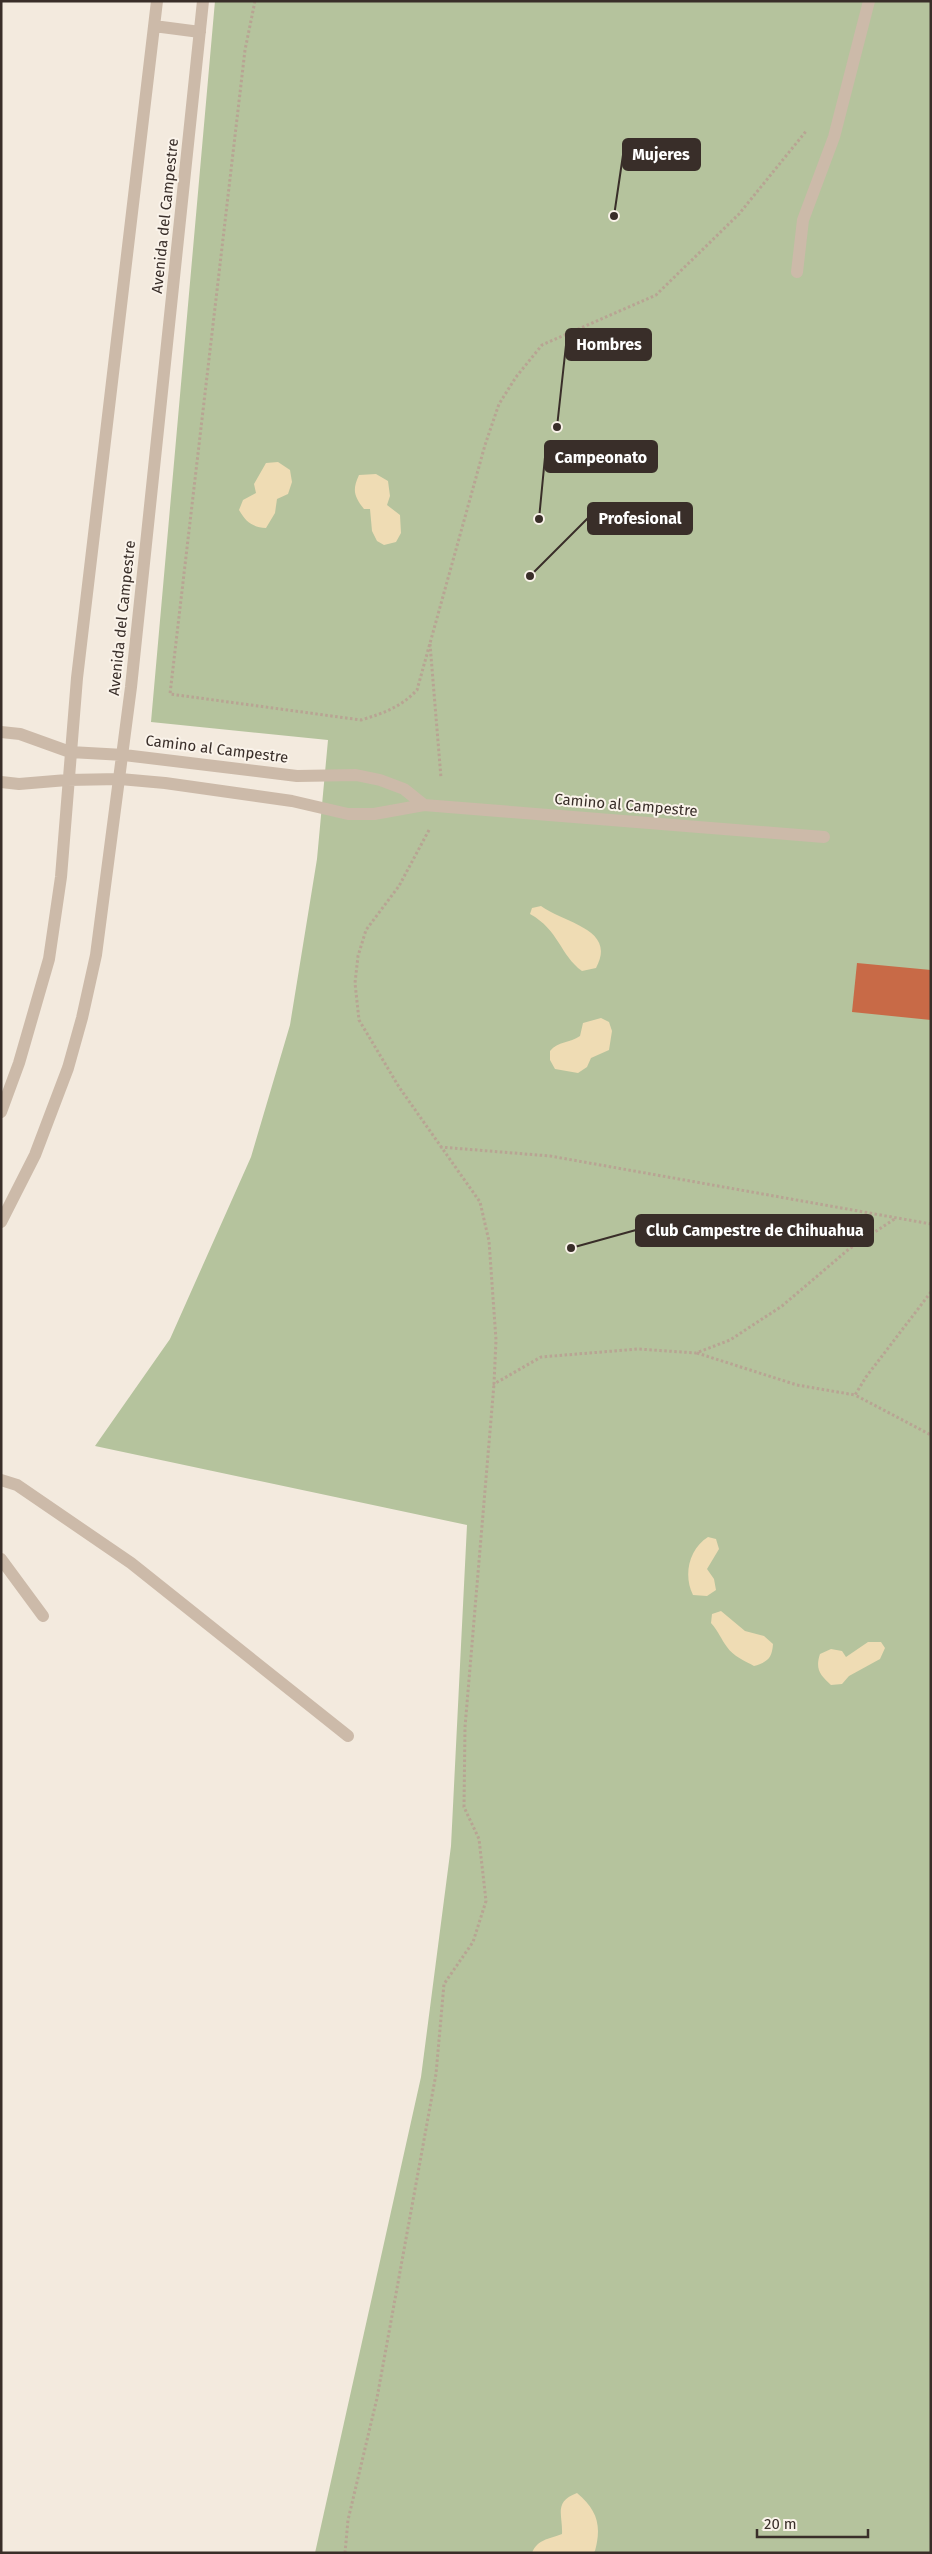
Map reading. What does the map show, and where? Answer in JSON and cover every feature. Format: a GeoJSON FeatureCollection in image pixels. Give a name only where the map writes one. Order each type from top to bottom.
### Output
{"type":"FeatureCollection","features":[{"type":"Feature","properties":{"kind":"street"},"geometry":{"type":"LineString","coordinates":[[1,1112],[19,1064],[50,959],[61,877],[67,780],[78,668],[157,1]]}},
{"type":"Feature","properties":{"kind":"street","name":"Avenida del Campestre"},"geometry":{"type":"LineString","coordinates":[[1,1222],[35,1155],[68,1068],[82,1018],[96,955],[124,755],[203,1]]}},
{"type":"Feature","properties":{"kind":"street"},"geometry":{"type":"LineString","coordinates":[[797,272],[803,220],[834,137],[869,1]]}},
{"type":"Feature","properties":{"kind":"street"},"geometry":{"type":"LineString","coordinates":[[154,26],[200,32]]}},
{"type":"Feature","properties":{"kind":"street","name":"Camino al Campestre"},"geometry":{"type":"LineString","coordinates":[[1,732],[20,734],[70,752],[124,755],[297,776],[356,775],[404,788],[424,805]]}},
{"type":"Feature","properties":{"kind":"street","name":"Camino al Campestre"},"geometry":{"type":"LineString","coordinates":[[1,782],[19,784],[67,780],[120,779],[234,792],[348,814],[374,814],[424,805],[824,837]]}},
{"type":"Feature","properties":{"kind":"street"},"geometry":{"type":"LineString","coordinates":[[1,1480],[17,1485],[131,1563],[348,1736]]}},
{"type":"Feature","properties":{"kind":"street"},"geometry":{"type":"LineString","coordinates":[[1,1559],[43,1616]]}},
{"type":"Feature","properties":{"kind":"path"},"geometry":{"type":"LineString","coordinates":[[255,1],[246,50],[170,694],[361,720],[385,713],[404,703],[417,690],[485,445],[499,404],[516,377],[542,345],[656,295],[738,214],[811,125]]}},
{"type":"Feature","properties":{"kind":"path"},"geometry":{"type":"LineString","coordinates":[[430,642],[441,778]]}},
{"type":"Feature","properties":{"kind":"path"},"geometry":{"type":"LineString","coordinates":[[345,2553],[348,2520],[376,2398],[436,2074],[444,1984],[473,1942],[486,1901],[479,1839],[464,1807],[464,1797],[465,1727],[494,1384],[496,1340],[489,1241],[480,1202],[399,1087],[359,1020],[354,983],[358,956],[366,930],[399,886],[433,822]]}},
{"type":"Feature","properties":{"kind":"path"},"geometry":{"type":"LineString","coordinates":[[440,1147],[550,1156],[931,1224]]}},
{"type":"Feature","properties":{"kind":"path"},"geometry":{"type":"LineString","coordinates":[[696,1353],[730,1340],[782,1306],[849,1249],[896,1218]]}},
{"type":"Feature","properties":{"kind":"path"},"geometry":{"type":"LineString","coordinates":[[855,1395],[866,1376],[931,1292]]}},
{"type":"Feature","properties":{"kind":"path"},"geometry":{"type":"LineString","coordinates":[[494,1384],[541,1357],[638,1349],[696,1353],[797,1385],[855,1395],[931,1435]]}},
{"type":"Feature","properties":{"kind":"green space"},"geometry":{"type":"Polygon","coordinates":[[[215,1],[931,1],[931,2553],[315,2553],[421,2077],[451,1846],[467,1525],[95,1446],[170,1339],[251,1157],[290,1025],[317,859],[328,740],[151,722],[215,1]]]}},
{"type":"Feature","properties":{"kind":"sand"},"geometry":{"type":"Polygon","coordinates":[[[278,462],[290,470],[292,482],[288,494],[277,499],[275,513],[266,528],[253,525],[244,518],[239,510],[243,500],[256,493],[254,484],[266,463],[278,462]]]}},
{"type":"Feature","properties":{"kind":"sand"},"geometry":{"type":"Polygon","coordinates":[[[376,474],[388,481],[390,496],[387,505],[400,515],[401,533],[396,542],[384,545],[377,541],[372,531],[370,509],[364,509],[355,493],[355,485],[359,475],[376,474]]]}},
{"type":"Feature","properties":{"kind":"sand"},"geometry":{"type":"Polygon","coordinates":[[[541,906],[586,929],[594,936],[600,944],[601,955],[596,968],[582,971],[575,965],[547,927],[530,914],[532,908],[541,906]]]}},
{"type":"Feature","properties":{"kind":"sand"},"geometry":{"type":"Polygon","coordinates":[[[601,1018],[609,1022],[612,1031],[609,1050],[591,1058],[587,1067],[578,1073],[555,1069],[550,1060],[550,1051],[557,1045],[580,1036],[583,1023],[601,1018]]]}},
{"type":"Feature","properties":{"kind":"sand"},"geometry":{"type":"Polygon","coordinates":[[[708,1537],[716,1539],[719,1549],[707,1569],[714,1579],[716,1590],[707,1596],[693,1595],[688,1579],[692,1555],[701,1542],[708,1537]]]}},
{"type":"Feature","properties":{"kind":"sand"},"geometry":{"type":"Polygon","coordinates":[[[721,1611],[745,1631],[764,1636],[773,1644],[768,1659],[754,1666],[732,1653],[711,1623],[712,1614],[721,1611]]]}},
{"type":"Feature","properties":{"kind":"sand"},"geometry":{"type":"Polygon","coordinates":[[[868,1642],[881,1642],[885,1648],[880,1659],[849,1676],[842,1684],[831,1685],[821,1675],[818,1668],[820,1654],[831,1649],[842,1651],[846,1657],[868,1642]]]}},
{"type":"Feature","properties":{"kind":"sand"},"geometry":{"type":"Polygon","coordinates":[[[577,2493],[584,2499],[596,2519],[598,2533],[595,2551],[593,2553],[532,2553],[534,2548],[541,2542],[562,2534],[562,2505],[577,2493]]]}},
{"type":"Feature","properties":{"kind":"building"},"geometry":{"type":"Polygon","coordinates":[[[857,963],[931,970],[931,1020],[852,1012],[857,963]]]}},
{"type":"Feature","properties":{"kind":"place","name":"Mujeres"},"geometry":{"type":"Point","coordinates":[614,216]}},
{"type":"Feature","properties":{"kind":"place","name":"Hombres"},"geometry":{"type":"Point","coordinates":[557,427]}},
{"type":"Feature","properties":{"kind":"place","name":"Campeonato"},"geometry":{"type":"Point","coordinates":[539,519]}},
{"type":"Feature","properties":{"kind":"place","name":"Profesional"},"geometry":{"type":"Point","coordinates":[530,576]}},
{"type":"Feature","properties":{"kind":"place","name":"Club Campestre de Chihuahua"},"geometry":{"type":"Point","coordinates":[571,1248]}}]}
